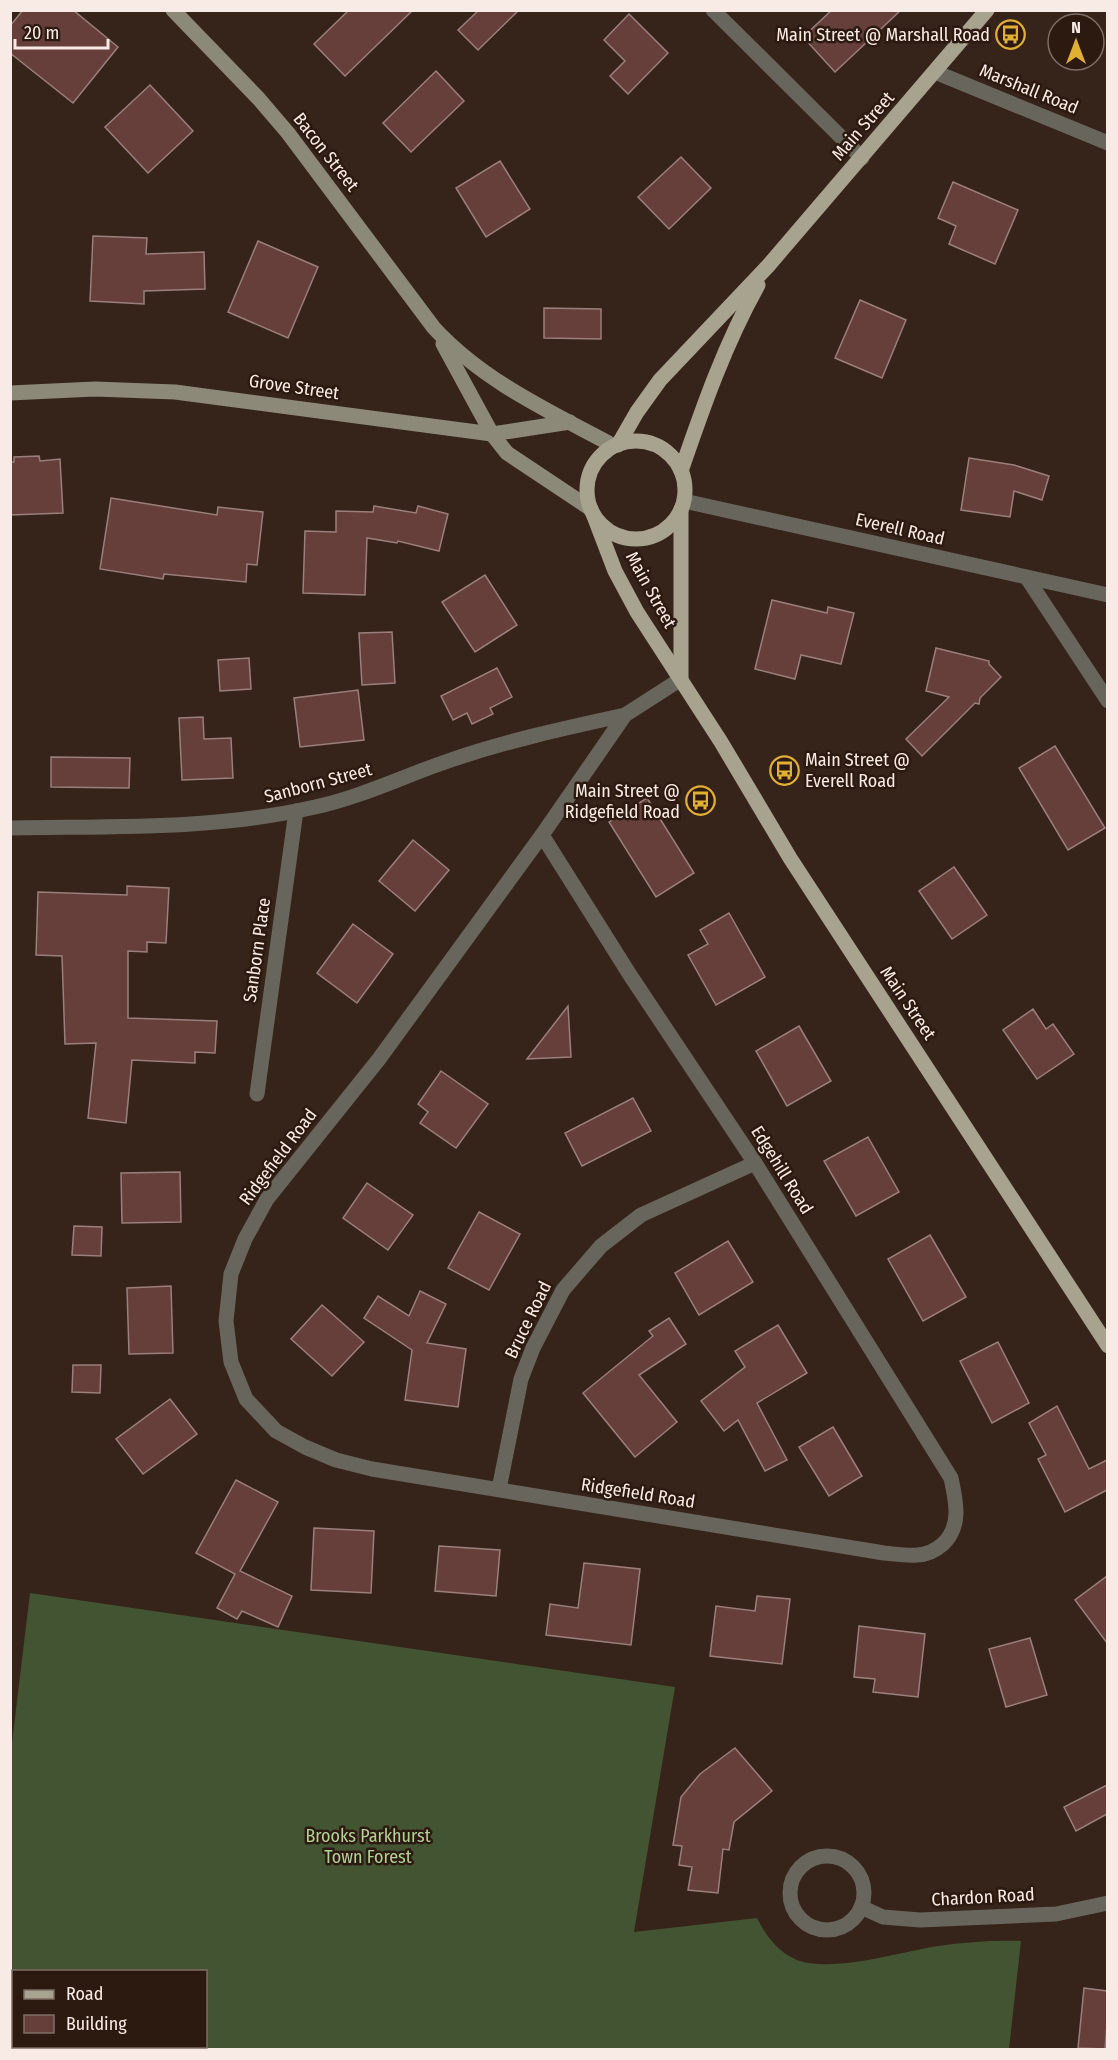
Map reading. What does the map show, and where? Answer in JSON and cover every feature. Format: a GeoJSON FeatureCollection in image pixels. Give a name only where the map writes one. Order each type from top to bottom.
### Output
{"type":"FeatureCollection","features":[{"type":"Feature","properties":{"kind":"main road","name":"Bacon Street"},"geometry":{"type":"LineString","coordinates":[[173,10],[259,99],[288,133],[434,328],[450,345],[497,382],[616,445]]}},
{"type":"Feature","properties":{"kind":"main road","name":"Main Street"},"geometry":{"type":"LineString","coordinates":[[616,445],[660,380],[768,266],[987,10]]}},
{"type":"Feature","properties":{"kind":"main road","name":"Main Street"},"geometry":{"type":"LineString","coordinates":[[681,471],[726,348],[768,266]]}},
{"type":"Feature","properties":{"kind":"main road","name":"Bacon Street"},"geometry":{"type":"LineString","coordinates":[[434,328],[492,434],[507,453],[592,512]]}},
{"type":"Feature","properties":{"kind":"main road","name":"Grove Street"},"geometry":{"type":"LineString","coordinates":[[10,393],[95,389],[175,392],[492,434],[570,422]]}},
{"type":"Feature","properties":{"kind":"main road"},"geometry":{"type":"LineString","coordinates":[[634,441],[655,445],[669,454],[681,471],[685,484],[683,505],[675,520],[653,536],[635,539],[624,537],[610,531],[592,512],[587,491],[588,478],[599,458],[616,445],[634,441]]}},
{"type":"Feature","properties":{"kind":"main road","name":"Main Street"},"geometry":{"type":"LineString","coordinates":[[681,679],[683,505]]}},
{"type":"Feature","properties":{"kind":"main road","name":"Main Street"},"geometry":{"type":"LineString","coordinates":[[592,512],[626,594],[681,679],[790,858],[1107,1346]]}},
{"type":"Feature","properties":{"kind":"street"},"geometry":{"type":"LineString","coordinates":[[713,10],[862,158]]}},
{"type":"Feature","properties":{"kind":"street","name":"Marshall Road"},"geometry":{"type":"LineString","coordinates":[[935,72],[1107,143]]}},
{"type":"Feature","properties":{"kind":"street","name":"Everell Road"},"geometry":{"type":"LineString","coordinates":[[683,505],[1107,595]]}},
{"type":"Feature","properties":{"kind":"street"},"geometry":{"type":"LineString","coordinates":[[1027,578],[1107,701]]}},
{"type":"Feature","properties":{"kind":"street","name":"Ridgefield Road"},"geometry":{"type":"LineString","coordinates":[[681,679],[625,716],[542,835],[379,1059],[267,1199],[245,1239],[231,1274],[226,1314],[228,1348],[237,1378],[246,1399],[276,1431],[336,1460],[372,1469],[884,1553],[919,1556],[937,1549],[950,1538]]}},
{"type":"Feature","properties":{"kind":"street","name":"Sanborn Street"},"geometry":{"type":"LineString","coordinates":[[10,828],[225,822],[296,812],[338,801],[447,761],[506,743],[625,716]]}},
{"type":"Feature","properties":{"kind":"street","name":"Sanborn Place"},"geometry":{"type":"LineString","coordinates":[[257,1094],[296,812]]}},
{"type":"Feature","properties":{"kind":"street","name":"Edgehill Road"},"geometry":{"type":"LineString","coordinates":[[542,835],[630,975],[755,1163],[951,1478],[957,1508],[950,1538]]}},
{"type":"Feature","properties":{"kind":"street","name":"Bruce Road"},"geometry":{"type":"LineString","coordinates":[[499,1490],[521,1378],[533,1348],[563,1290],[601,1246],[641,1215],[755,1163]]}},
{"type":"Feature","properties":{"kind":"street"},"geometry":{"type":"LineString","coordinates":[[827,1855],[841,1858],[853,1867],[861,1878],[864,1893],[861,1907],[853,1919],[841,1927],[827,1930],[812,1927],[800,1919],[792,1907],[789,1893],[792,1878],[800,1867],[812,1858],[827,1855]]}},
{"type":"Feature","properties":{"kind":"street","name":"Chardon Road"},"geometry":{"type":"LineString","coordinates":[[861,1907],[883,1917],[920,1920],[1056,1914],[1107,1904]]}},
{"type":"Feature","properties":{"kind":"green space","name":"Brooks Parkhurst Town Forest"},"geometry":{"type":"Polygon","coordinates":[[[30,1593],[675,1687],[634,1932],[757,1918],[773,1943],[790,1957],[812,1963],[829,1964],[867,1960],[948,1945],[1021,1941],[1009,2049],[11,2049],[10,1759],[30,1593]]]}},
{"type":"Feature","properties":{"kind":"building"},"geometry":{"type":"Polygon","coordinates":[[[23,10],[73,10],[118,47],[73,103],[10,53],[10,26],[23,10]]]}},
{"type":"Feature","properties":{"kind":"building"},"geometry":{"type":"Polygon","coordinates":[[[349,10],[413,10],[345,76],[314,44],[349,10]]]}},
{"type":"Feature","properties":{"kind":"building"},"geometry":{"type":"Polygon","coordinates":[[[479,10],[519,10],[478,50],[458,30],[479,10]]]}},
{"type":"Feature","properties":{"kind":"building"},"geometry":{"type":"Polygon","coordinates":[[[832,10],[901,10],[835,72],[803,37],[832,10]]]}},
{"type":"Feature","properties":{"kind":"building"},"geometry":{"type":"Polygon","coordinates":[[[629,14],[668,53],[628,94],[610,76],[625,61],[604,40],[629,14]]]}},
{"type":"Feature","properties":{"kind":"building"},"geometry":{"type":"Polygon","coordinates":[[[436,71],[464,101],[411,152],[383,123],[436,71]]]}},
{"type":"Feature","properties":{"kind":"building"},"geometry":{"type":"Polygon","coordinates":[[[150,85],[193,131],[148,173],[105,127],[150,85]]]}},
{"type":"Feature","properties":{"kind":"building"},"geometry":{"type":"Polygon","coordinates":[[[681,157],[711,188],[669,229],[638,197],[681,157]]]}},
{"type":"Feature","properties":{"kind":"building"},"geometry":{"type":"Polygon","coordinates":[[[500,161],[530,209],[486,237],[456,188],[500,161]]]}},
{"type":"Feature","properties":{"kind":"building"},"geometry":{"type":"Polygon","coordinates":[[[953,182],[1018,210],[995,264],[949,244],[956,226],[938,218],[953,182]]]}},
{"type":"Feature","properties":{"kind":"building"},"geometry":{"type":"Polygon","coordinates":[[[93,236],[147,238],[146,254],[204,252],[205,289],[144,291],[144,304],[90,301],[93,236]]]}},
{"type":"Feature","properties":{"kind":"building"},"geometry":{"type":"Polygon","coordinates":[[[258,241],[318,267],[288,338],[228,312],[258,241]]]}},
{"type":"Feature","properties":{"kind":"building"},"geometry":{"type":"Polygon","coordinates":[[[860,300],[906,320],[882,378],[835,358],[860,300]]]}},
{"type":"Feature","properties":{"kind":"building"},"geometry":{"type":"Polygon","coordinates":[[[544,308],[601,309],[601,339],[544,338],[544,308]]]}},
{"type":"Feature","properties":{"kind":"building"},"geometry":{"type":"Polygon","coordinates":[[[39,456],[40,461],[60,459],[63,513],[10,515],[10,462],[14,462],[14,457],[39,456]]]}},
{"type":"Feature","properties":{"kind":"building"},"geometry":{"type":"Polygon","coordinates":[[[969,458],[1014,465],[1049,476],[1042,500],[1014,491],[1010,517],[961,510],[969,458]]]}},
{"type":"Feature","properties":{"kind":"building"},"geometry":{"type":"Polygon","coordinates":[[[111,498],[217,515],[218,507],[263,512],[257,565],[247,564],[246,582],[164,574],[163,579],[100,569],[111,498]]]}},
{"type":"Feature","properties":{"kind":"building"},"geometry":{"type":"Polygon","coordinates":[[[374,506],[416,513],[418,506],[448,514],[439,551],[398,541],[397,543],[367,538],[365,595],[303,593],[305,531],[336,532],[336,511],[373,512],[374,506]]]}},
{"type":"Feature","properties":{"kind":"building"},"geometry":{"type":"Polygon","coordinates":[[[485,575],[517,625],[475,652],[442,602],[485,575]]]}},
{"type":"Feature","properties":{"kind":"building"},"geometry":{"type":"Polygon","coordinates":[[[772,600],[827,613],[828,607],[854,613],[841,664],[801,655],[795,679],[755,669],[772,600]]]}},
{"type":"Feature","properties":{"kind":"building"},"geometry":{"type":"Polygon","coordinates":[[[392,632],[395,683],[362,685],[359,633],[392,632]]]}},
{"type":"Feature","properties":{"kind":"building"},"geometry":{"type":"Polygon","coordinates":[[[936,648],[989,661],[1001,677],[980,698],[979,704],[975,703],[922,756],[906,739],[949,697],[926,691],[936,648]]]}},
{"type":"Feature","properties":{"kind":"building"},"geometry":{"type":"Polygon","coordinates":[[[249,658],[251,689],[220,691],[218,660],[249,658]]]}},
{"type":"Feature","properties":{"kind":"building"},"geometry":{"type":"Polygon","coordinates":[[[497,668],[512,697],[490,708],[493,714],[472,724],[467,713],[453,720],[441,696],[497,668]]]}},
{"type":"Feature","properties":{"kind":"building"},"geometry":{"type":"Polygon","coordinates":[[[358,690],[364,740],[300,747],[294,698],[358,690]]]}},
{"type":"Feature","properties":{"kind":"building"},"geometry":{"type":"Polygon","coordinates":[[[203,717],[204,739],[231,738],[233,778],[182,780],[179,718],[203,717]]]}},
{"type":"Feature","properties":{"kind":"building"},"geometry":{"type":"Polygon","coordinates":[[[1055,746],[1105,828],[1068,850],[1019,768],[1055,746]]]}},
{"type":"Feature","properties":{"kind":"building"},"geometry":{"type":"Polygon","coordinates":[[[51,757],[130,758],[129,788],[51,787],[51,757]]]}},
{"type":"Feature","properties":{"kind":"building"},"geometry":{"type":"Polygon","coordinates":[[[647,798],[694,873],[656,897],[609,822],[647,798]]]}},
{"type":"Feature","properties":{"kind":"building"},"geometry":{"type":"Polygon","coordinates":[[[413,840],[449,870],[415,911],[379,881],[413,840]]]}},
{"type":"Feature","properties":{"kind":"building"},"geometry":{"type":"Polygon","coordinates":[[[954,867],[987,915],[952,939],[919,891],[954,867]]]}},
{"type":"Feature","properties":{"kind":"building"},"geometry":{"type":"Polygon","coordinates":[[[127,886],[169,888],[166,943],[147,942],[147,952],[128,951],[128,1018],[217,1021],[215,1053],[195,1052],[195,1063],[132,1060],[126,1123],[88,1118],[96,1043],[65,1044],[62,956],[36,955],[38,892],[127,895],[127,886]]]}},
{"type":"Feature","properties":{"kind":"building"},"geometry":{"type":"Polygon","coordinates":[[[729,913],[765,977],[716,1005],[688,955],[708,944],[700,930],[729,913]]]}},
{"type":"Feature","properties":{"kind":"building"},"geometry":{"type":"Polygon","coordinates":[[[353,924],[393,954],[357,1003],[317,973],[353,924]]]}},
{"type":"Feature","properties":{"kind":"building"},"geometry":{"type":"Polygon","coordinates":[[[568,1006],[571,1057],[527,1059],[568,1006]]]}},
{"type":"Feature","properties":{"kind":"building"},"geometry":{"type":"Polygon","coordinates":[[[1033,1009],[1046,1029],[1053,1024],[1074,1054],[1037,1079],[1003,1030],[1033,1009]]]}},
{"type":"Feature","properties":{"kind":"building"},"geometry":{"type":"Polygon","coordinates":[[[799,1026],[831,1081],[787,1106],[756,1051],[799,1026]]]}},
{"type":"Feature","properties":{"kind":"building"},"geometry":{"type":"Polygon","coordinates":[[[441,1071],[488,1104],[456,1148],[420,1123],[428,1112],[418,1104],[441,1071]]]}},
{"type":"Feature","properties":{"kind":"building"},"geometry":{"type":"Polygon","coordinates":[[[633,1098],[651,1131],[582,1166],[565,1133],[633,1098]]]}},
{"type":"Feature","properties":{"kind":"building"},"geometry":{"type":"Polygon","coordinates":[[[868,1137],[899,1192],[856,1216],[824,1161],[868,1137]]]}},
{"type":"Feature","properties":{"kind":"building"},"geometry":{"type":"Polygon","coordinates":[[[180,1172],[181,1222],[122,1223],[121,1173],[180,1172]]]}},
{"type":"Feature","properties":{"kind":"building"},"geometry":{"type":"Polygon","coordinates":[[[367,1183],[413,1215],[388,1250],[343,1218],[367,1183]]]}},
{"type":"Feature","properties":{"kind":"building"},"geometry":{"type":"Polygon","coordinates":[[[479,1212],[520,1234],[489,1290],[448,1268],[479,1212]]]}},
{"type":"Feature","properties":{"kind":"building"},"geometry":{"type":"Polygon","coordinates":[[[74,1226],[102,1227],[101,1256],[72,1255],[74,1226]]]}},
{"type":"Feature","properties":{"kind":"building"},"geometry":{"type":"Polygon","coordinates":[[[930,1235],[966,1297],[923,1321],[888,1259],[930,1235]]]}},
{"type":"Feature","properties":{"kind":"building"},"geometry":{"type":"Polygon","coordinates":[[[728,1241],[753,1282],[699,1315],[675,1273],[728,1241]]]}},
{"type":"Feature","properties":{"kind":"building"},"geometry":{"type":"Polygon","coordinates":[[[171,1286],[173,1353],[129,1354],[127,1288],[171,1286]]]}},
{"type":"Feature","properties":{"kind":"building"},"geometry":{"type":"Polygon","coordinates":[[[420,1291],[446,1304],[427,1343],[466,1349],[458,1407],[405,1400],[412,1350],[364,1318],[378,1296],[409,1316],[420,1291]]]}},
{"type":"Feature","properties":{"kind":"building"},"geometry":{"type":"Polygon","coordinates":[[[322,1305],[364,1342],[332,1376],[291,1339],[322,1305]]]}},
{"type":"Feature","properties":{"kind":"building"},"geometry":{"type":"Polygon","coordinates":[[[669,1318],[686,1344],[639,1375],[677,1422],[635,1457],[583,1393],[653,1336],[649,1331],[669,1318]]]}},
{"type":"Feature","properties":{"kind":"building"},"geometry":{"type":"Polygon","coordinates":[[[778,1325],[807,1373],[757,1403],[787,1460],[765,1471],[738,1420],[724,1431],[701,1401],[745,1367],[735,1351],[778,1325]]]}},
{"type":"Feature","properties":{"kind":"building"},"geometry":{"type":"Polygon","coordinates":[[[998,1342],[1029,1403],[992,1423],[960,1361],[998,1342]]]}},
{"type":"Feature","properties":{"kind":"building"},"geometry":{"type":"Polygon","coordinates":[[[73,1365],[101,1365],[100,1393],[72,1392],[73,1365]]]}},
{"type":"Feature","properties":{"kind":"building"},"geometry":{"type":"Polygon","coordinates":[[[170,1399],[197,1434],[143,1474],[116,1439],[170,1399]]]}},
{"type":"Feature","properties":{"kind":"building"},"geometry":{"type":"Polygon","coordinates":[[[1057,1406],[1089,1469],[1107,1460],[1107,1490],[1065,1512],[1038,1459],[1046,1455],[1029,1423],[1057,1406]]]}},
{"type":"Feature","properties":{"kind":"building"},"geometry":{"type":"Polygon","coordinates":[[[833,1427],[862,1476],[829,1496],[799,1447],[833,1427]]]}},
{"type":"Feature","properties":{"kind":"building"},"geometry":{"type":"Polygon","coordinates":[[[236,1480],[278,1502],[240,1571],[292,1596],[278,1627],[242,1611],[237,1619],[217,1608],[235,1574],[196,1553],[236,1480]]]}},
{"type":"Feature","properties":{"kind":"building"},"geometry":{"type":"Polygon","coordinates":[[[314,1528],[374,1531],[371,1593],[311,1590],[314,1528]]]}},
{"type":"Feature","properties":{"kind":"building"},"geometry":{"type":"Polygon","coordinates":[[[439,1546],[500,1550],[496,1596],[435,1591],[439,1546]]]}},
{"type":"Feature","properties":{"kind":"building"},"geometry":{"type":"Polygon","coordinates":[[[584,1563],[640,1569],[631,1645],[546,1635],[550,1604],[578,1608],[584,1563]]]}},
{"type":"Feature","properties":{"kind":"building"},"geometry":{"type":"Polygon","coordinates":[[[1107,1576],[1107,1643],[1075,1600],[1107,1576]]]}},
{"type":"Feature","properties":{"kind":"building"},"geometry":{"type":"Polygon","coordinates":[[[757,1596],[790,1599],[782,1664],[710,1656],[716,1606],[755,1611],[757,1596]]]}},
{"type":"Feature","properties":{"kind":"building"},"geometry":{"type":"Polygon","coordinates":[[[859,1626],[925,1634],[918,1697],[873,1692],[875,1679],[854,1677],[859,1626]]]}},
{"type":"Feature","properties":{"kind":"building"},"geometry":{"type":"Polygon","coordinates":[[[1030,1638],[1047,1695],[1006,1707],[989,1649],[1030,1638]]]}},
{"type":"Feature","properties":{"kind":"building"},"geometry":{"type":"Polygon","coordinates":[[[735,1748],[772,1791],[734,1822],[729,1850],[723,1849],[718,1893],[688,1890],[692,1867],[679,1865],[682,1846],[673,1845],[681,1797],[700,1774],[735,1748]]]}},
{"type":"Feature","properties":{"kind":"building"},"geometry":{"type":"Polygon","coordinates":[[[1107,1785],[1107,1814],[1076,1831],[1064,1807],[1107,1785]]]}},
{"type":"Feature","properties":{"kind":"building"},"geometry":{"type":"Polygon","coordinates":[[[1084,1988],[1107,1991],[1105,2049],[1078,2048],[1084,1988]]]}},
{"type":"Feature","properties":{"kind":"place","name":"Main Street @ Marshall Road"},"geometry":{"type":"Point","coordinates":[1011,35]}},
{"type":"Feature","properties":{"kind":"place","name":"Main Street @ Everell Road"},"geometry":{"type":"Point","coordinates":[784,770]}},
{"type":"Feature","properties":{"kind":"place","name":"Main Street @ Ridgefield Road"},"geometry":{"type":"Point","coordinates":[701,801]}}]}
